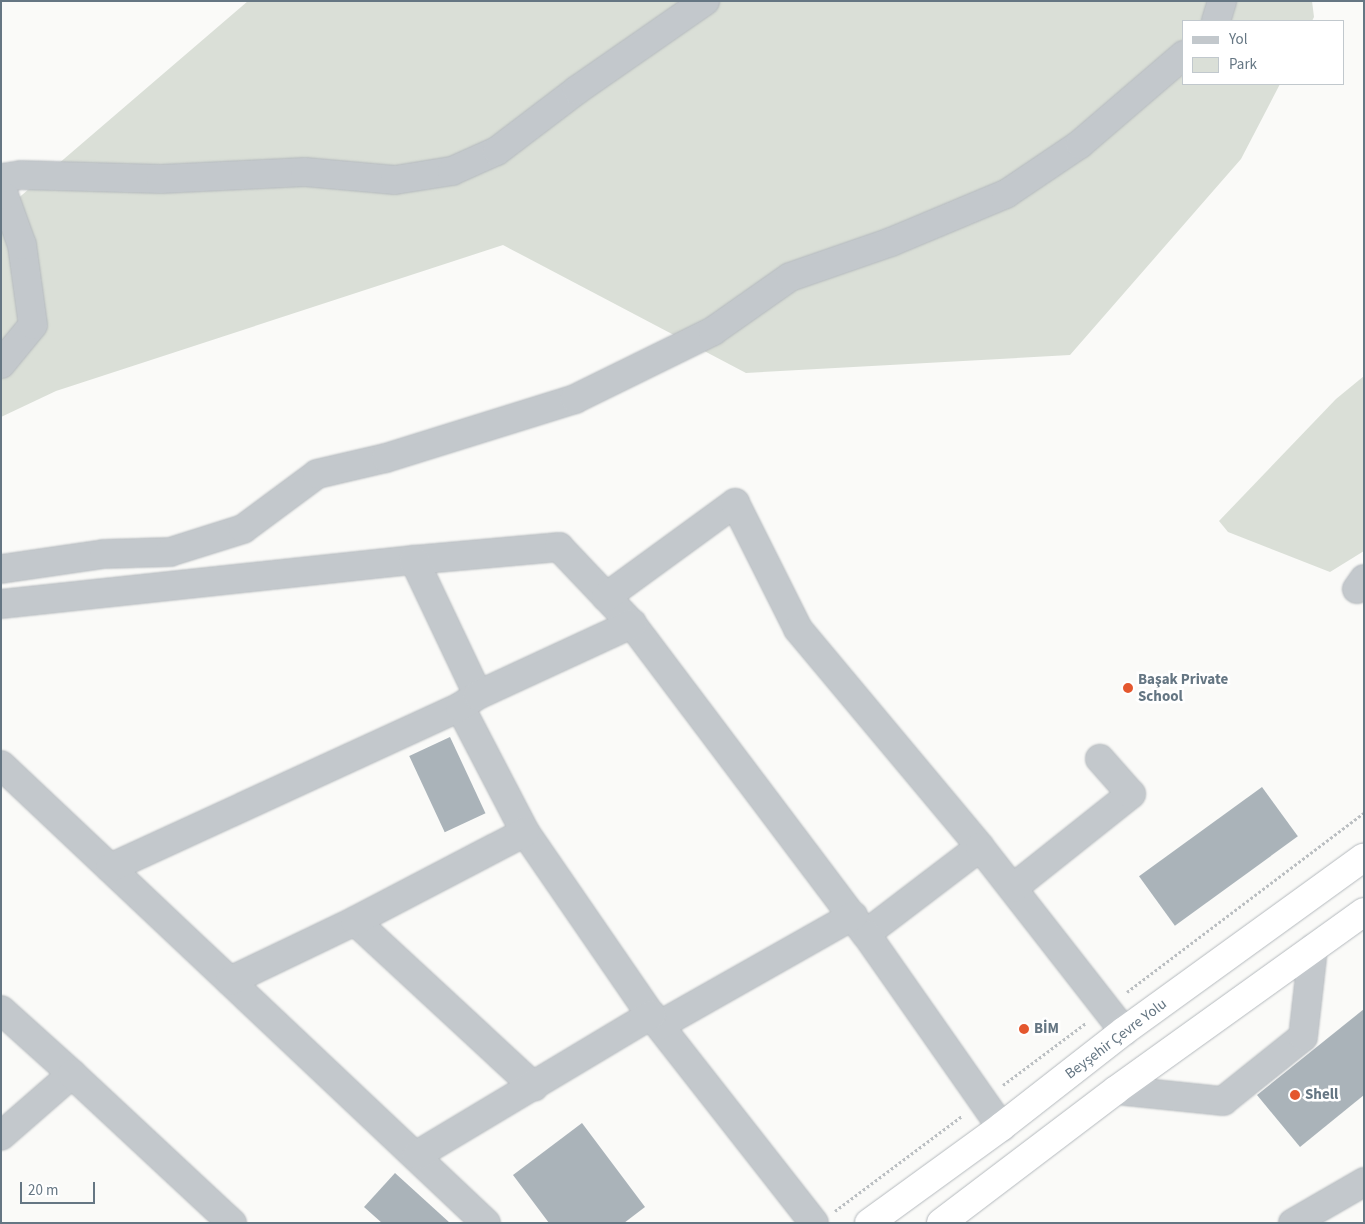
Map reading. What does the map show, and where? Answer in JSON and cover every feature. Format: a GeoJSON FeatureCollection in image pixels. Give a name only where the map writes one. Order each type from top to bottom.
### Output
{"type":"FeatureCollection","features":[{"type":"Feature","properties":{"kind":"highway","name":"Beyşehir Çevre Yolu"},"geometry":{"type":"LineString","coordinates":[[869,1223],[1001,1127],[1124,1031],[1364,857]]}},
{"type":"Feature","properties":{"kind":"highway"},"geometry":{"type":"LineString","coordinates":[[941,1223],[1116,1090],[1364,912]]}},
{"type":"Feature","properties":{"kind":"street"},"geometry":{"type":"LineString","coordinates":[[1,364],[33,325],[22,245],[4,195],[2,178],[21,174],[161,178],[304,172],[395,180],[452,171],[497,151],[576,90],[705,1]]}},
{"type":"Feature","properties":{"kind":"street"},"geometry":{"type":"LineString","coordinates":[[1216,20],[1222,1]]}},
{"type":"Feature","properties":{"kind":"street"},"geometry":{"type":"LineString","coordinates":[[1,569],[104,554],[170,552],[243,529],[317,474],[386,458],[575,399],[713,331],[790,277],[891,242],[1006,194],[1080,144],[1182,58]]}},
{"type":"Feature","properties":{"kind":"street"},"geometry":{"type":"LineString","coordinates":[[606,597],[735,503],[798,629],[980,847],[1124,1031]]}},
{"type":"Feature","properties":{"kind":"street"},"geometry":{"type":"LineString","coordinates":[[1,604],[414,560],[559,547],[632,624],[860,925],[1001,1127]]}},
{"type":"Feature","properties":{"kind":"street"},"geometry":{"type":"LineString","coordinates":[[414,560],[469,701],[525,832],[656,1020],[814,1223]]}},
{"type":"Feature","properties":{"kind":"street"},"geometry":{"type":"LineString","coordinates":[[110,868],[632,624]]}},
{"type":"Feature","properties":{"kind":"street"},"geometry":{"type":"LineString","coordinates":[[1013,888],[1131,794],[1100,759]]}},
{"type":"Feature","properties":{"kind":"street"},"geometry":{"type":"LineString","coordinates":[[1,765],[486,1223]]}},
{"type":"Feature","properties":{"kind":"street"},"geometry":{"type":"LineString","coordinates":[[230,981],[356,921],[525,832]]}},
{"type":"Feature","properties":{"kind":"street"},"geometry":{"type":"LineString","coordinates":[[416,1155],[656,1020],[860,925],[980,847]]}},
{"type":"Feature","properties":{"kind":"street"},"geometry":{"type":"LineString","coordinates":[[356,921],[534,1087]]}},
{"type":"Feature","properties":{"kind":"street"},"geometry":{"type":"LineString","coordinates":[[1116,1090],[1223,1101],[1303,1037],[1312,949]]}},
{"type":"Feature","properties":{"kind":"street"},"geometry":{"type":"LineString","coordinates":[[1,1010],[232,1223]]}},
{"type":"Feature","properties":{"kind":"street"},"geometry":{"type":"LineString","coordinates":[[1,1136],[72,1074]]}},
{"type":"Feature","properties":{"kind":"street"},"geometry":{"type":"LineString","coordinates":[[1293,1223],[1364,1182]]}},
{"type":"Feature","properties":{"kind":"green space"},"geometry":{"type":"Polygon","coordinates":[[[248,1],[1312,1],[1314,17],[1312,20],[1182,20],[1182,85],[1279,85],[1241,159],[1070,355],[746,373],[503,245],[56,391],[1,417],[1,213],[248,1]]]}},
{"type":"Feature","properties":{"kind":"green space"},"geometry":{"type":"Polygon","coordinates":[[[1364,376],[1364,551],[1330,572],[1228,532],[1219,521],[1336,399],[1364,376]]]}},
{"type":"Feature","properties":{"kind":"building"},"geometry":{"type":"Polygon","coordinates":[[[450,737],[485,813],[445,832],[409,756],[450,737]]]}},
{"type":"Feature","properties":{"kind":"building"},"geometry":{"type":"Polygon","coordinates":[[[1262,787],[1298,836],[1175,926],[1139,876],[1262,787]]]}},
{"type":"Feature","properties":{"kind":"building"},"geometry":{"type":"Polygon","coordinates":[[[1364,1009],[1364,1095],[1300,1147],[1257,1095],[1364,1009]]]}},
{"type":"Feature","properties":{"kind":"building"},"geometry":{"type":"Polygon","coordinates":[[[582,1123],[645,1207],[624,1223],[549,1223],[513,1175],[582,1123]]]}},
{"type":"Feature","properties":{"kind":"building"},"geometry":{"type":"Polygon","coordinates":[[[395,1173],[450,1223],[382,1223],[364,1207],[395,1173]]]}},
{"type":"Feature","properties":{"kind":"place","name":"Başak Private School"},"geometry":{"type":"Point","coordinates":[1128,688]}},
{"type":"Feature","properties":{"kind":"place","name":"BİM"},"geometry":{"type":"Point","coordinates":[1024,1029]}},
{"type":"Feature","properties":{"kind":"place","name":"Shell"},"geometry":{"type":"Point","coordinates":[1295,1095]}}]}
